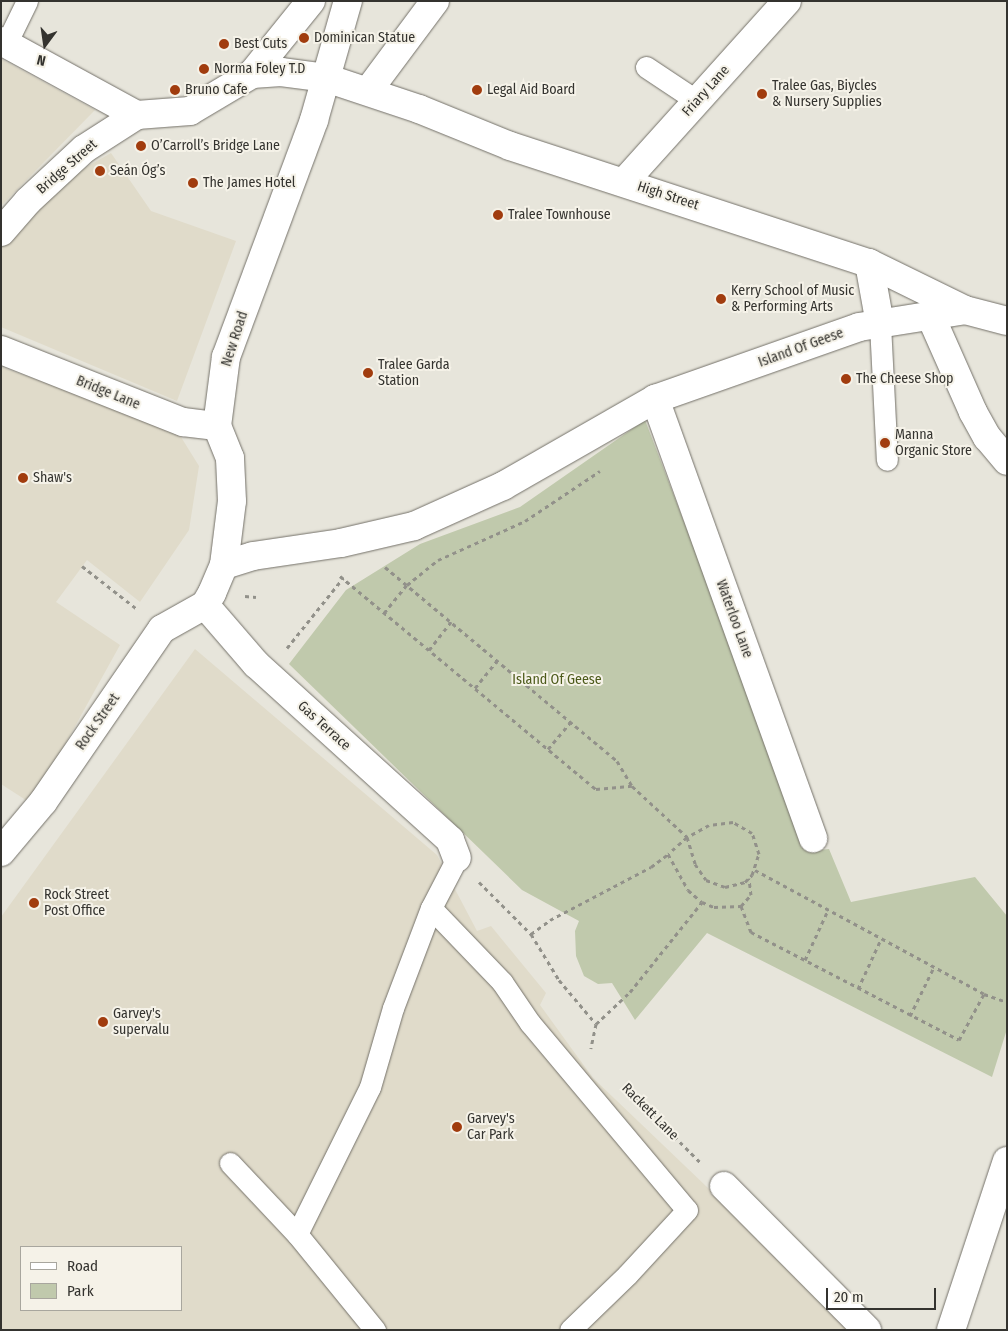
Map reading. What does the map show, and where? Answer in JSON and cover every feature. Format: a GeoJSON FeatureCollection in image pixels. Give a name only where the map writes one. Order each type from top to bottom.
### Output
{"type":"FeatureCollection","features":[{"type":"Feature","properties":{"kind":"street"},"geometry":{"type":"LineString","coordinates":[[252,74],[311,1]]}},
{"type":"Feature","properties":{"kind":"street","name":"New Road"},"geometry":{"type":"LineString","coordinates":[[205,605],[224,565],[232,501],[230,458],[217,426],[226,357],[326,78],[348,1]]}},
{"type":"Feature","properties":{"kind":"street"},"geometry":{"type":"LineString","coordinates":[[368,91],[435,1]]}},
{"type":"Feature","properties":{"kind":"street","name":"Friary Lane"},"geometry":{"type":"LineString","coordinates":[[625,181],[787,1]]}},
{"type":"Feature","properties":{"kind":"street"},"geometry":{"type":"LineString","coordinates":[[4,43],[137,115]]}},
{"type":"Feature","properties":{"kind":"street","name":"High Street"},"geometry":{"type":"LineString","coordinates":[[252,74],[281,72],[326,78],[368,91],[510,146],[625,181],[869,264],[965,310],[1007,321]]}},
{"type":"Feature","properties":{"kind":"street","name":"Bridge Street"},"geometry":{"type":"LineString","coordinates":[[1,232],[28,201],[84,148],[137,115],[190,111],[252,74]]}},
{"type":"Feature","properties":{"kind":"street"},"geometry":{"type":"LineString","coordinates":[[869,264],[880,324]]}},
{"type":"Feature","properties":{"kind":"street","name":"Island Of Geese"},"geometry":{"type":"LineString","coordinates":[[224,565],[283,550],[341,543],[435,518],[503,486],[614,421],[655,400],[859,327],[931,317],[965,310]]}},
{"type":"Feature","properties":{"kind":"street"},"geometry":{"type":"LineString","coordinates":[[931,317],[973,412],[987,437],[1007,461]]}},
{"type":"Feature","properties":{"kind":"street","name":"Bridge Lane"},"geometry":{"type":"LineString","coordinates":[[1,350],[183,422],[217,426]]}},
{"type":"Feature","properties":{"kind":"street","name":"Waterloo Lane"},"geometry":{"type":"LineString","coordinates":[[655,400],[813,838]]}},
{"type":"Feature","properties":{"kind":"street","name":"Rock Street"},"geometry":{"type":"LineString","coordinates":[[4,842],[25,826],[43,802],[162,629],[205,605]]}},
{"type":"Feature","properties":{"kind":"street","name":"Gas Terrace"},"geometry":{"type":"LineString","coordinates":[[205,605],[243,649],[460,858]]}},
{"type":"Feature","properties":{"kind":"street"},"geometry":{"type":"LineString","coordinates":[[951,1330],[1007,1161]]}},
{"type":"Feature","properties":{"kind":"street"},"geometry":{"type":"LineString","coordinates":[[724,1186],[867,1330]]}},
{"type":"Feature","properties":{"kind":"lane"},"geometry":{"type":"LineString","coordinates":[[4,43],[27,1]]}},
{"type":"Feature","properties":{"kind":"lane"},"geometry":{"type":"LineString","coordinates":[[646,66],[697,101]]}},
{"type":"Feature","properties":{"kind":"lane"},"geometry":{"type":"LineString","coordinates":[[880,324],[887,460]]}},
{"type":"Feature","properties":{"kind":"lane"},"geometry":{"type":"LineString","coordinates":[[297,1234],[370,1087],[393,1008],[431,908],[460,858]]}},
{"type":"Feature","properties":{"kind":"lane"},"geometry":{"type":"LineString","coordinates":[[431,908],[502,982],[530,1023],[687,1210],[627,1275],[570,1330]]}},
{"type":"Feature","properties":{"kind":"lane"},"geometry":{"type":"LineString","coordinates":[[230,1164],[297,1234],[375,1330]]}},
{"type":"Feature","properties":{"kind":"path"},"geometry":{"type":"LineString","coordinates":[[384,613],[407,585],[438,560],[524,521],[604,469]]}},
{"type":"Feature","properties":{"kind":"path"},"geometry":{"type":"LineString","coordinates":[[379,560],[617,761],[632,786],[687,836],[695,864],[706,880],[725,887],[735,886],[749,878],[755,870],[760,854],[758,843],[743,826],[721,822],[687,836],[651,867],[550,920],[531,934]]}},
{"type":"Feature","properties":{"kind":"path"},"geometry":{"type":"LineString","coordinates":[[82,566],[162,629]]}},
{"type":"Feature","properties":{"kind":"path"},"geometry":{"type":"LineString","coordinates":[[337,573],[596,789],[632,786]]}},
{"type":"Feature","properties":{"kind":"path"},"geometry":{"type":"LineString","coordinates":[[280,644],[286,649],[343,578]]}},
{"type":"Feature","properties":{"kind":"path"},"geometry":{"type":"LineString","coordinates":[[429,650],[451,622]]}},
{"type":"Feature","properties":{"kind":"path"},"geometry":{"type":"LineString","coordinates":[[475,688],[497,661]]}},
{"type":"Feature","properties":{"kind":"path"},"geometry":{"type":"LineString","coordinates":[[548,749],[571,722]]}},
{"type":"Feature","properties":{"kind":"path"},"geometry":{"type":"LineString","coordinates":[[668,854],[688,890],[702,902],[714,907],[741,906],[752,895],[749,878]]}},
{"type":"Feature","properties":{"kind":"path"},"geometry":{"type":"LineString","coordinates":[[460,858],[531,934],[559,980],[596,1024]]}},
{"type":"Feature","properties":{"kind":"path"},"geometry":{"type":"LineString","coordinates":[[755,870],[984,994],[1007,1002]]}},
{"type":"Feature","properties":{"kind":"path"},"geometry":{"type":"LineString","coordinates":[[592,1054],[590,1043],[596,1024],[630,992],[702,902]]}},
{"type":"Feature","properties":{"kind":"path"},"geometry":{"type":"LineString","coordinates":[[741,906],[751,932],[958,1040],[984,994]]}},
{"type":"Feature","properties":{"kind":"path"},"geometry":{"type":"LineString","coordinates":[[805,960],[828,910]]}},
{"type":"Feature","properties":{"kind":"path"},"geometry":{"type":"LineString","coordinates":[[858,989],[882,939]]}},
{"type":"Feature","properties":{"kind":"path"},"geometry":{"type":"LineString","coordinates":[[910,1016],[934,967]]}},
{"type":"Feature","properties":{"kind":"path","name":"Rackett Lane"},"geometry":{"type":"LineString","coordinates":[[627,1089],[724,1186]]}},
{"type":"Feature","properties":{"kind":"shaded area"},"geometry":{"type":"Polygon","coordinates":[[[1,59],[95,110],[1,206],[1,59]]]}},
{"type":"Feature","properties":{"kind":"shaded area"},"geometry":{"type":"Polygon","coordinates":[[[111,153],[151,211],[236,241],[177,401],[1,327],[1,249],[32,198],[111,153]]]}},
{"type":"Feature","properties":{"kind":"shaded area"},"geometry":{"type":"Polygon","coordinates":[[[1,367],[176,429],[199,466],[189,530],[140,602],[87,560],[56,602],[120,645],[32,804],[1,784],[1,367]]]}},
{"type":"Feature","properties":{"kind":"shaded area"},"geometry":{"type":"Polygon","coordinates":[[[195,649],[437,855],[477,931],[491,926],[546,993],[540,1005],[593,1078],[753,1231],[850,1330],[1,1330],[1,917],[195,649]]]}},
{"type":"Feature","properties":{"kind":"green space","name":"Island Of Geese"},"geometry":{"type":"Polygon","coordinates":[[[645,420],[810,851],[829,849],[851,902],[975,877],[1007,916],[1007,1029],[992,1077],[707,933],[635,1020],[612,983],[598,984],[584,976],[576,956],[575,931],[579,921],[522,890],[289,664],[346,590],[420,544],[520,507],[645,420]]]}},
{"type":"Feature","properties":{"kind":"place","name":"Dominican Statue"},"geometry":{"type":"Point","coordinates":[304,38]}},
{"type":"Feature","properties":{"kind":"place","name":"Best Cuts"},"geometry":{"type":"Point","coordinates":[224,44]}},
{"type":"Feature","properties":{"kind":"place","name":"Norma Foley T.D"},"geometry":{"type":"Point","coordinates":[204,69]}},
{"type":"Feature","properties":{"kind":"place","name":"Bruno Cafe"},"geometry":{"type":"Point","coordinates":[175,90]}},
{"type":"Feature","properties":{"kind":"place","name":"Legal Aid Board"},"geometry":{"type":"Point","coordinates":[477,90]}},
{"type":"Feature","properties":{"kind":"place","name":"Tralee Gas, Biycles & Nursery Supplies"},"geometry":{"type":"Point","coordinates":[762,94]}},
{"type":"Feature","properties":{"kind":"place","name":"O’Carroll’s Bridge Lane"},"geometry":{"type":"Point","coordinates":[141,146]}},
{"type":"Feature","properties":{"kind":"place","name":"Seán Óg’s"},"geometry":{"type":"Point","coordinates":[100,171]}},
{"type":"Feature","properties":{"kind":"place","name":"The James Hotel"},"geometry":{"type":"Point","coordinates":[193,183]}},
{"type":"Feature","properties":{"kind":"place","name":"Tralee Townhouse"},"geometry":{"type":"Point","coordinates":[498,215]}},
{"type":"Feature","properties":{"kind":"place","name":"Kerry School of Music & Performing Arts"},"geometry":{"type":"Point","coordinates":[721,299]}},
{"type":"Feature","properties":{"kind":"place","name":"Tralee Garda Station"},"geometry":{"type":"Point","coordinates":[368,373]}},
{"type":"Feature","properties":{"kind":"place","name":"The Cheese Shop"},"geometry":{"type":"Point","coordinates":[846,379]}},
{"type":"Feature","properties":{"kind":"place","name":"Manna Organic Store"},"geometry":{"type":"Point","coordinates":[885,443]}},
{"type":"Feature","properties":{"kind":"place","name":"Shaw's"},"geometry":{"type":"Point","coordinates":[23,478]}},
{"type":"Feature","properties":{"kind":"place","name":"Rock Street Post Office"},"geometry":{"type":"Point","coordinates":[34,903]}},
{"type":"Feature","properties":{"kind":"place","name":"Garvey's supervalu"},"geometry":{"type":"Point","coordinates":[103,1022]}},
{"type":"Feature","properties":{"kind":"place","name":"Garvey's Car Park"},"geometry":{"type":"Point","coordinates":[457,1127]}}]}
